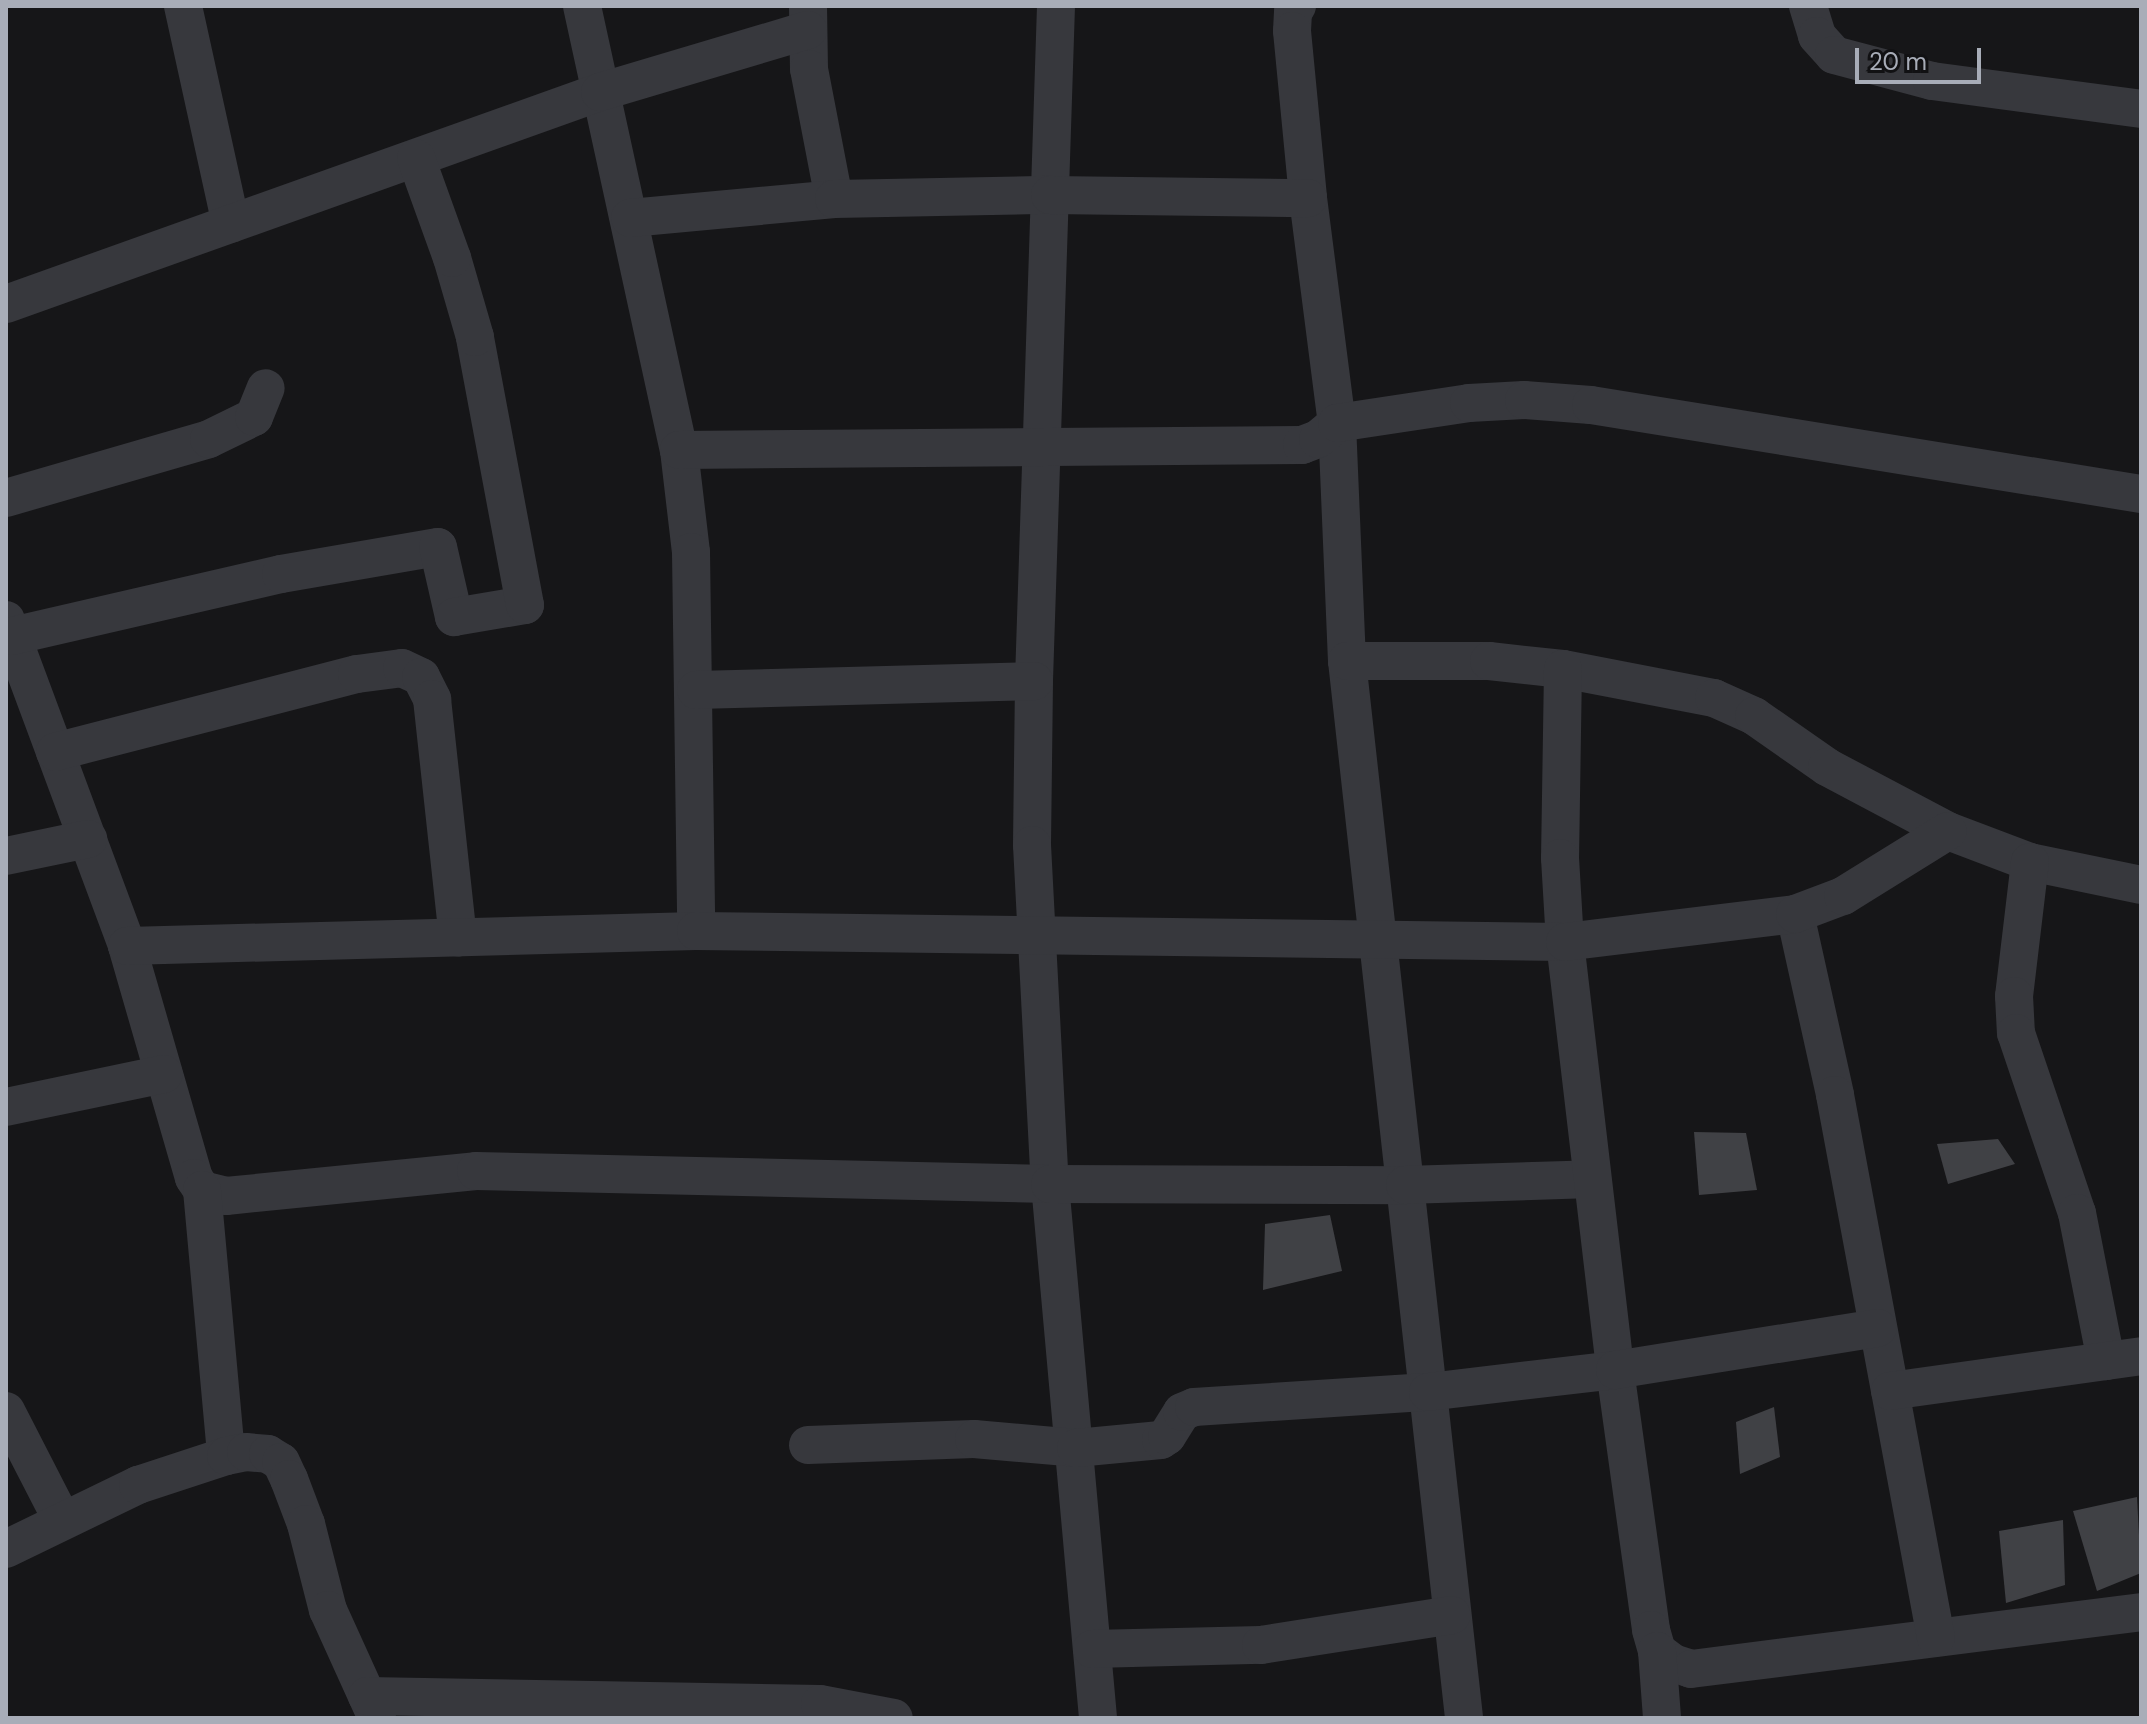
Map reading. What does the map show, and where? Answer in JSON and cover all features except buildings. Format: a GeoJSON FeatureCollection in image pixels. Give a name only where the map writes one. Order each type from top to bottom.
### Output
{"type":"FeatureCollection","features":[{"type":"Feature","properties":{"kind":"street"},"geometry":{"type":"LineString","coordinates":[[183,6],[231,224]]}},
{"type":"Feature","properties":{"kind":"street"},"geometry":{"type":"LineString","coordinates":[[582,6],[679,450],[691,552],[696,690],[696,931]]}},
{"type":"Feature","properties":{"kind":"street"},"geometry":{"type":"LineString","coordinates":[[1056,6],[1034,681],[1035,935],[1050,1184],[1098,1718]]}},
{"type":"Feature","properties":{"kind":"street"},"geometry":{"type":"LineString","coordinates":[[1297,6],[1293,12],[1292,31],[1308,198],[1337,423],[1347,661],[1464,1718]]}},
{"type":"Feature","properties":{"kind":"street"},"geometry":{"type":"LineString","coordinates":[[1808,6],[1817,36],[1834,55],[1932,81],[2141,109]]}},
{"type":"Feature","properties":{"kind":"street"},"geometry":{"type":"LineString","coordinates":[[6,304],[808,18],[809,69],[834,199]]}},
{"type":"Feature","properties":{"kind":"street"},"geometry":{"type":"LineString","coordinates":[[226,1456],[202,1190],[194,1178],[127,946],[9,628],[281,574],[438,547],[454,617],[525,605],[475,337],[452,258],[416,158]]}},
{"type":"Feature","properties":{"kind":"street"},"geometry":{"type":"LineString","coordinates":[[630,218],[834,199],[1050,195],[1308,198]]}},
{"type":"Feature","properties":{"kind":"street"},"geometry":{"type":"LineString","coordinates":[[6,498],[209,439],[254,417],[266,388]]}},
{"type":"Feature","properties":{"kind":"street"},"geometry":{"type":"LineString","coordinates":[[679,450],[1041,450],[1302,445],[1318,439],[1337,423],[1469,403],[1524,400],[1591,405],[2141,494]]}},
{"type":"Feature","properties":{"kind":"street"},"geometry":{"type":"LineString","coordinates":[[1347,661],[1489,661],[1563,669],[1714,698],[1754,716],[1827,767],[1948,831],[2030,862],[2141,885]]}},
{"type":"Feature","properties":{"kind":"street"},"geometry":{"type":"LineString","coordinates":[[55,752],[357,674],[402,668],[421,677],[432,699],[458,938]]}},
{"type":"Feature","properties":{"kind":"street"},"geometry":{"type":"LineString","coordinates":[[1563,669],[1560,858],[1565,942],[1615,1370],[1651,1630],[1657,1651],[1662,1718]]}},
{"type":"Feature","properties":{"kind":"street"},"geometry":{"type":"LineString","coordinates":[[696,690],[1034,681]]}},
{"type":"Feature","properties":{"kind":"street"},"geometry":{"type":"LineString","coordinates":[[127,946],[696,931],[1565,942],[1795,914],[1843,896],[1948,831]]}},
{"type":"Feature","properties":{"kind":"street"},"geometry":{"type":"LineString","coordinates":[[6,856],[88,839]]}},
{"type":"Feature","properties":{"kind":"street"},"geometry":{"type":"LineString","coordinates":[[1890,1391],[2124,1358],[2016,1033],[2014,996],[2030,862]]}},
{"type":"Feature","properties":{"kind":"street"},"geometry":{"type":"LineString","coordinates":[[1795,914],[1835,1095],[1936,1638]]}},
{"type":"Feature","properties":{"kind":"street"},"geometry":{"type":"LineString","coordinates":[[6,1107],[164,1074]]}},
{"type":"Feature","properties":{"kind":"street"},"geometry":{"type":"LineString","coordinates":[[202,1190],[226,1196],[476,1171],[1050,1184],[1405,1185],[1592,1179]]}},
{"type":"Feature","properties":{"kind":"street"},"geometry":{"type":"LineString","coordinates":[[808,1445],[974,1439],[1076,1448],[1161,1440],[1182,1412],[1194,1407],[1428,1392],[1615,1370],[1878,1328]]}},
{"type":"Feature","properties":{"kind":"street"},"geometry":{"type":"LineString","coordinates":[[6,1411],[62,1520]]}},
{"type":"Feature","properties":{"kind":"street"},"geometry":{"type":"LineString","coordinates":[[6,1549],[138,1485],[226,1456],[257,1453],[281,1462],[306,1524],[328,1610],[372,1707],[820,1704],[894,1718]]}},
{"type":"Feature","properties":{"kind":"street"},"geometry":{"type":"LineString","coordinates":[[1657,1651],[1673,1663],[1691,1669],[2141,1612]]}},
{"type":"Feature","properties":{"kind":"street"},"geometry":{"type":"LineString","coordinates":[[1092,1649],[1261,1645],[1452,1615]]}}]}
